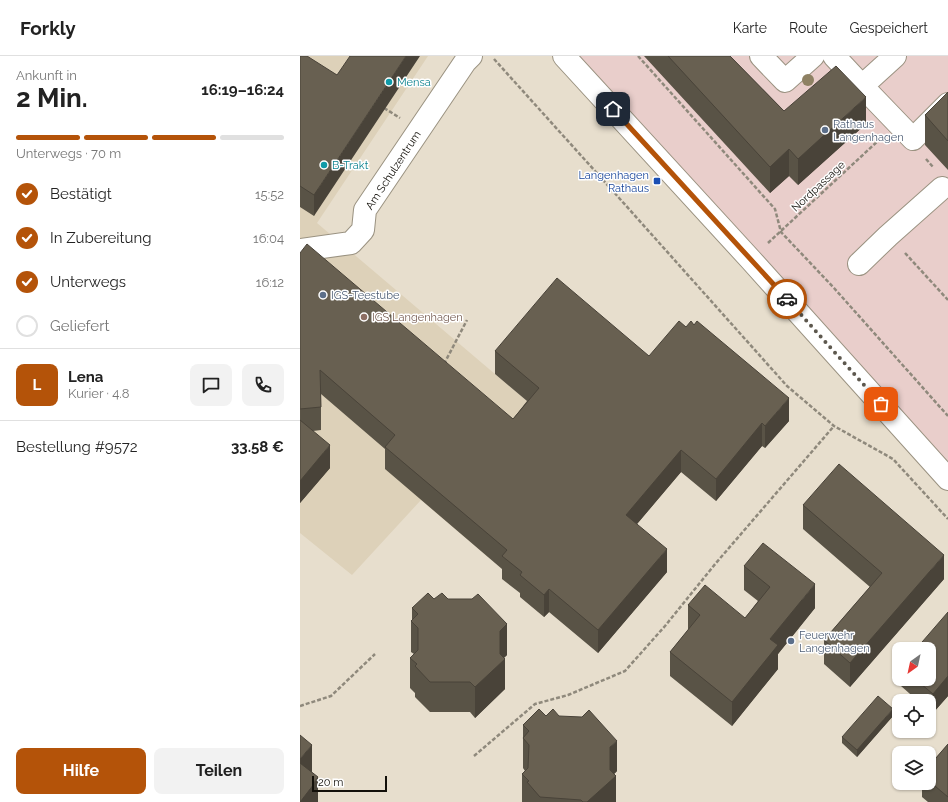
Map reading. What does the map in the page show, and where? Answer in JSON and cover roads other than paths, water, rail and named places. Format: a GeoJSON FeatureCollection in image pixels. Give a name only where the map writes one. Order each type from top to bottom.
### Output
{"type":"FeatureCollection","features":[{"type":"Feature","properties":{"kind":"street","name":"Am Schulzentrum"},"geometry":{"type":"LineString","coordinates":[[300,250],[351,243],[363,230],[366,210],[465,62],[471,56]]}},
{"type":"Feature","properties":{"kind":"street"},"geometry":{"type":"LineString","coordinates":[[564,56],[946,471]]}},
{"type":"Feature","properties":{"kind":"street"},"geometry":{"type":"LineString","coordinates":[[761,56],[785,81],[813,56]]}},
{"type":"Feature","properties":{"kind":"street"},"geometry":{"type":"LineString","coordinates":[[834,56],[897,124],[913,139],[948,104]]}},
{"type":"Feature","properties":{"kind":"street"},"geometry":{"type":"LineString","coordinates":[[862,86],[895,56]]}},
{"type":"Feature","properties":{"kind":"street"},"geometry":{"type":"LineString","coordinates":[[859,264],[942,188]]}},
{"type":"Feature","properties":{"kind":"place","name":"Mensa"},"geometry":{"type":"Point","coordinates":[389,82]}},
{"type":"Feature","properties":{"kind":"place","name":"Rathaus Langenhagen"},"geometry":{"type":"Point","coordinates":[825,130]}},
{"type":"Feature","properties":{"kind":"place","name":"B-Trakt"},"geometry":{"type":"Point","coordinates":[324,165]}},
{"type":"Feature","properties":{"kind":"place","name":"Langenhagen Rathaus"},"geometry":{"type":"Point","coordinates":[657,181]}},
{"type":"Feature","properties":{"kind":"place","name":"IGS-Teestube"},"geometry":{"type":"Point","coordinates":[323,295]}},
{"type":"Feature","properties":{"kind":"place","name":"IGS Langenhagen"},"geometry":{"type":"Point","coordinates":[364,317]}},
{"type":"Feature","properties":{"kind":"place","name":"Feuerwehr Langenhagen"},"geometry":{"type":"Point","coordinates":[791,641]}}]}
